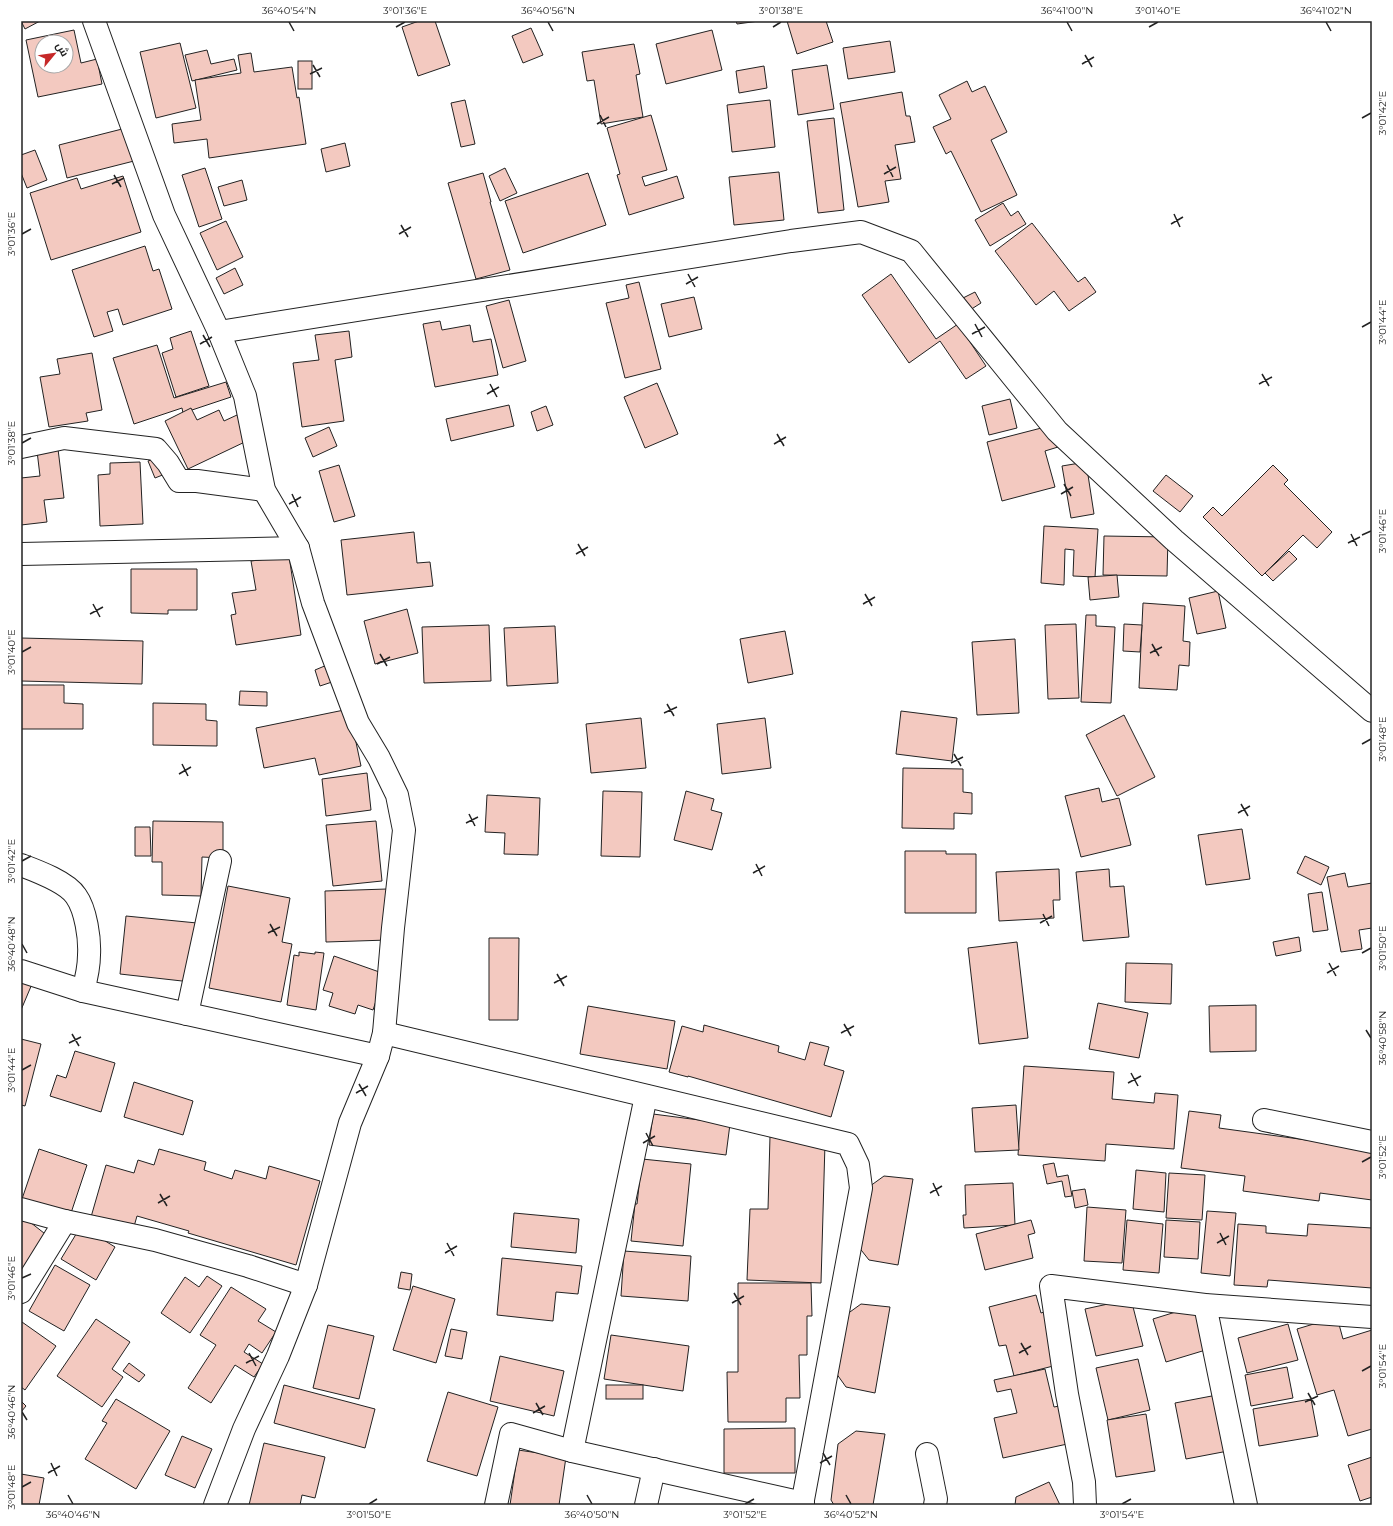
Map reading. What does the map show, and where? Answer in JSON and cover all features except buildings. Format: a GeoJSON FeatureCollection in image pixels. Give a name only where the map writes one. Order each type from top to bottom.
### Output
{"type":"FeatureCollection","features":[{"type":"Feature","properties":{"kind":"street"},"geometry":{"type":"LineString","coordinates":[[94,21],[164,215],[218,332],[245,396],[264,490],[298,548],[313,603],[358,723],[379,758],[397,795],[404,830],[392,928],[384,1033],[378,1056],[350,1123],[306,1285],[278,1356],[244,1429],[215,1505]]}},
{"type":"Feature","properties":{"kind":"street"},"geometry":{"type":"LineString","coordinates":[[218,332],[783,242],[861,232],[911,251],[1057,431],[1174,540],[1372,711]]}},
{"type":"Feature","properties":{"kind":"street"},"geometry":{"type":"LineString","coordinates":[[21,446],[64,438],[156,449],[168,463],[179,481],[197,481],[264,490]]}},
{"type":"Feature","properties":{"kind":"street"},"geometry":{"type":"LineString","coordinates":[[21,554],[298,548]]}},
{"type":"Feature","properties":{"kind":"street"},"geometry":{"type":"LineString","coordinates":[[187,1014],[220,861]]}},
{"type":"Feature","properties":{"kind":"street"},"geometry":{"type":"LineString","coordinates":[[21,865],[67,887],[76,896],[84,912],[89,954],[88,970],[83,991]]}},
{"type":"Feature","properties":{"kind":"street"},"geometry":{"type":"LineString","coordinates":[[21,971],[83,991],[378,1056]]}},
{"type":"Feature","properties":{"kind":"street"},"geometry":{"type":"LineString","coordinates":[[384,1033],[848,1144],[858,1165],[861,1188],[803,1504],[572,1451],[511,1434],[496,1505]]}},
{"type":"Feature","properties":{"kind":"street"},"geometry":{"type":"LineString","coordinates":[[572,1451],[646,1096]]}},
{"type":"Feature","properties":{"kind":"street"},"geometry":{"type":"LineString","coordinates":[[1264,1120],[1372,1142]]}},
{"type":"Feature","properties":{"kind":"street"},"geometry":{"type":"LineString","coordinates":[[21,1209],[65,1222],[155,1240],[248,1266],[306,1285]]}},
{"type":"Feature","properties":{"kind":"street"},"geometry":{"type":"LineString","coordinates":[[21,1292],[65,1222]]}},
{"type":"Feature","properties":{"kind":"street"},"geometry":{"type":"LineString","coordinates":[[1086,1505],[1084,1482],[1067,1394],[1051,1286],[1205,1305],[1372,1317]]}},
{"type":"Feature","properties":{"kind":"street"},"geometry":{"type":"LineString","coordinates":[[1205,1305],[1246,1505]]}},
{"type":"Feature","properties":{"kind":"street"},"geometry":{"type":"LineString","coordinates":[[927,1454],[936,1500],[935,1505]]}},
{"type":"Feature","properties":{"kind":"street"},"geometry":{"type":"LineString","coordinates":[[646,1505],[654,1469]]}}]}
